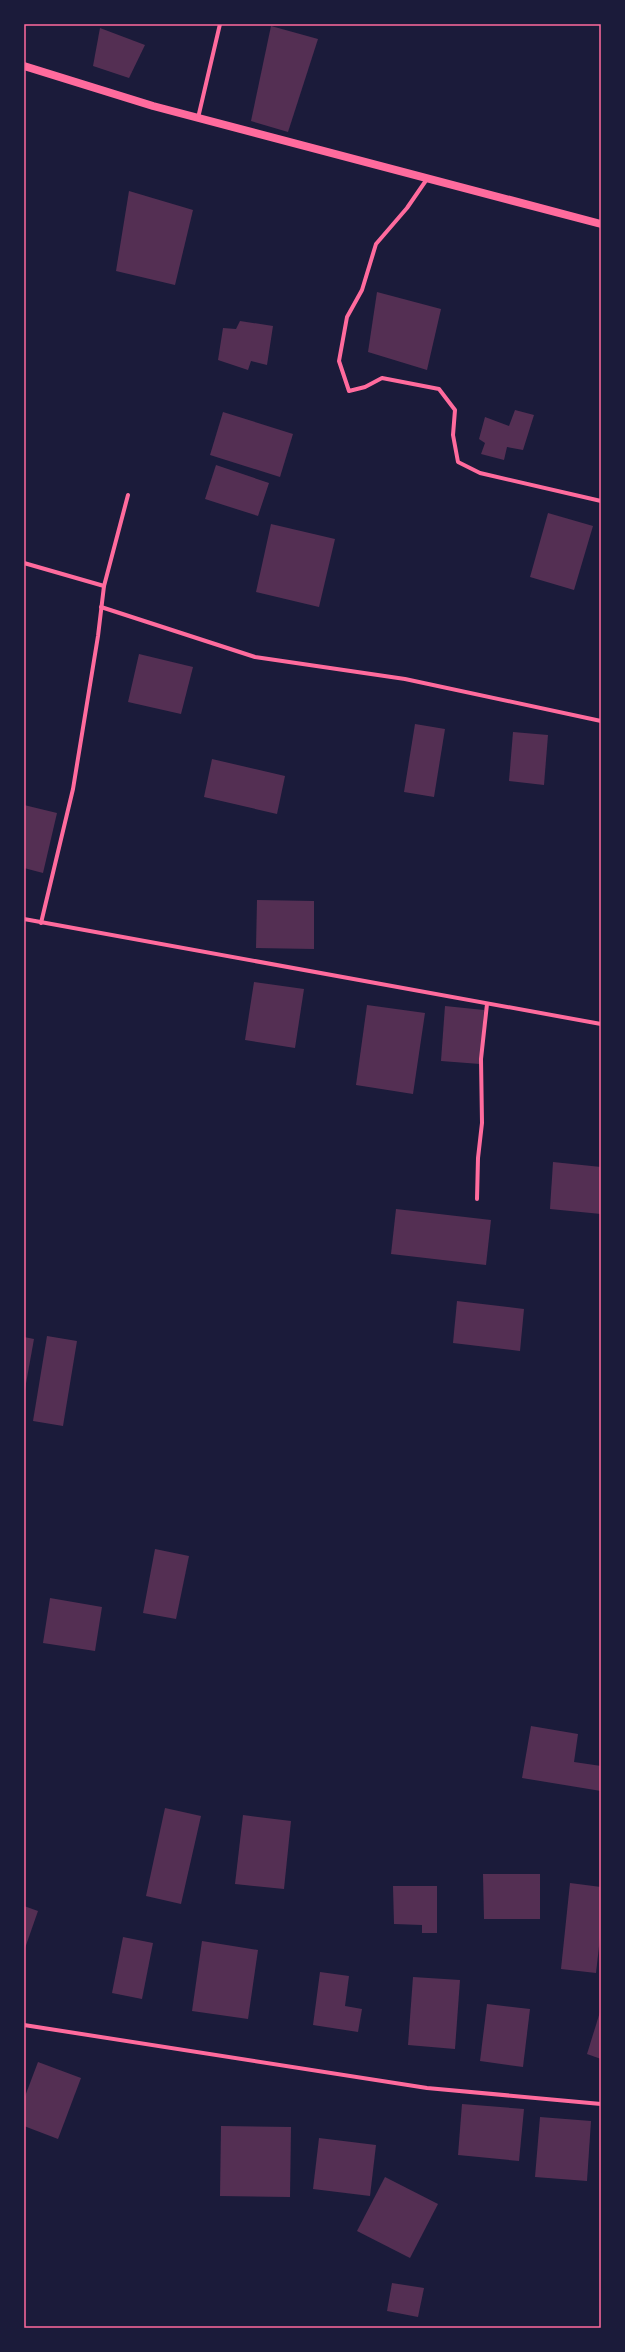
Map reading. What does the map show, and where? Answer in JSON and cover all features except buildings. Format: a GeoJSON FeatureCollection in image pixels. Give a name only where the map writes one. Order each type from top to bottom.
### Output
{"type":"FeatureCollection","features":[{"type":"Feature","properties":{"kind":"main road"},"geometry":{"type":"LineString","coordinates":[[24,66],[198,118],[601,224]]}},
{"type":"Feature","properties":{"kind":"street"},"geometry":{"type":"LineString","coordinates":[[198,118],[220,24]]}},
{"type":"Feature","properties":{"kind":"street"},"geometry":{"type":"LineString","coordinates":[[427,179],[407,208],[376,244],[362,290],[347,317],[339,361],[349,391],[365,387],[382,378],[439,389],[455,410],[453,435],[458,462],[480,473],[601,500]]}},
{"type":"Feature","properties":{"kind":"street"},"geometry":{"type":"LineString","coordinates":[[41,922],[73,789],[104,586],[128,495]]}},
{"type":"Feature","properties":{"kind":"street"},"geometry":{"type":"LineString","coordinates":[[24,563],[104,586]]}},
{"type":"Feature","properties":{"kind":"street"},"geometry":{"type":"LineString","coordinates":[[101,607],[255,657],[404,679],[601,721]]}},
{"type":"Feature","properties":{"kind":"street"},"geometry":{"type":"LineString","coordinates":[[24,919],[601,1024]]}},
{"type":"Feature","properties":{"kind":"street"},"geometry":{"type":"LineString","coordinates":[[477,1198],[478,1158],[482,1123],[481,1059],[487,1004]]}},
{"type":"Feature","properties":{"kind":"street"},"geometry":{"type":"LineString","coordinates":[[24,2025],[427,2088],[601,2104]]}}]}
